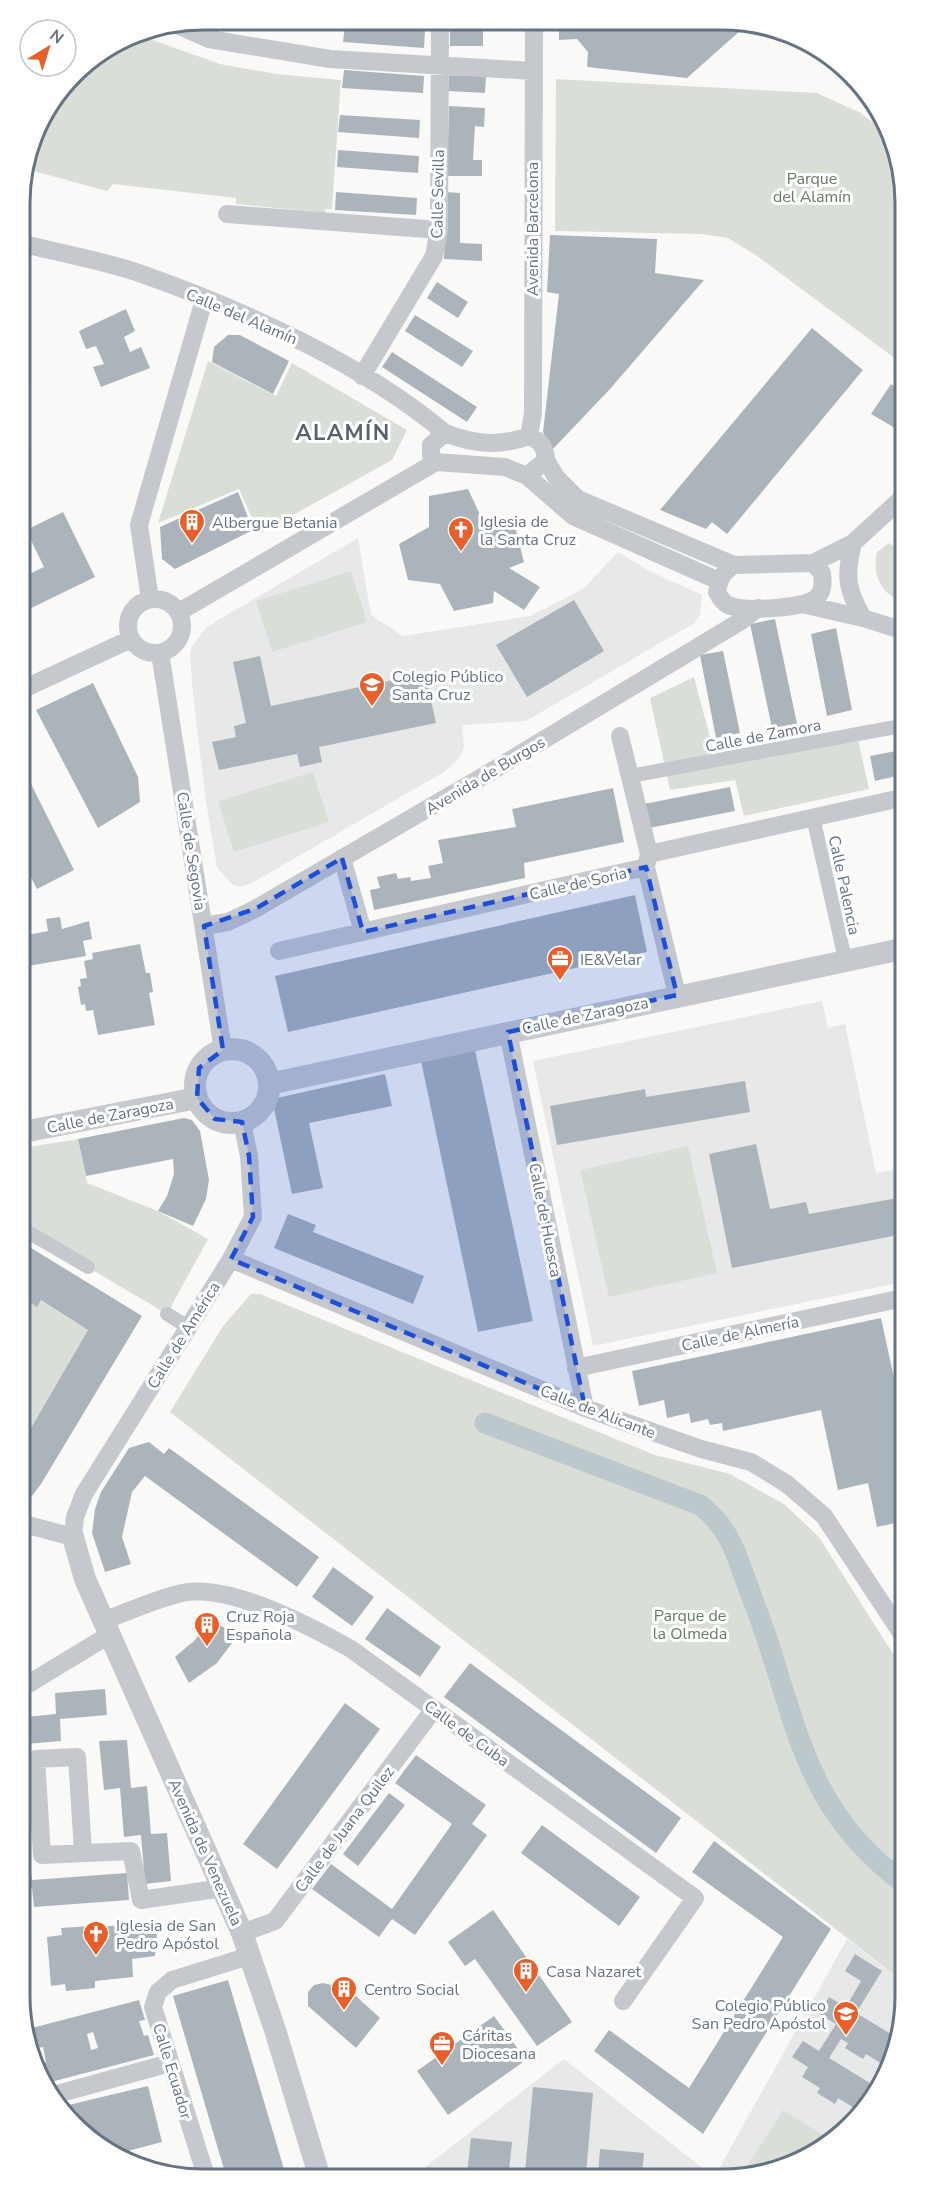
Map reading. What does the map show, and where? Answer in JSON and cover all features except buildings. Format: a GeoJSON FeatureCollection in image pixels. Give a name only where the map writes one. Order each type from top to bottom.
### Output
{"type":"FeatureCollection","features":[{"type":"Feature","properties":{"kind":"street"},"geometry":{"type":"LineString","coordinates":[[209,30],[209,39]]}},
{"type":"Feature","properties":{"kind":"street","name":"Calle Sevilla"},"geometry":{"type":"LineString","coordinates":[[362,376],[434,256],[439,230],[440,30]]}},
{"type":"Feature","properties":{"kind":"street","name":"Avenida Barcelona"},"geometry":{"type":"LineString","coordinates":[[529,436],[533,413],[534,30]]}},
{"type":"Feature","properties":{"kind":"street"},"geometry":{"type":"LineString","coordinates":[[190,31],[209,39],[330,59],[533,71]]}},
{"type":"Feature","properties":{"kind":"street"},"geometry":{"type":"LineString","coordinates":[[227,214],[439,230]]}},
{"type":"Feature","properties":{"kind":"street","name":"Calle del Alamín"},"geometry":{"type":"LineString","coordinates":[[30,246],[138,273],[291,336],[362,376],[424,415],[445,433]]}},
{"type":"Feature","properties":{"kind":"street"},"geometry":{"type":"LineString","coordinates":[[150,599],[139,525],[204,300]]}},
{"type":"Feature","properties":{"kind":"street"},"geometry":{"type":"LineString","coordinates":[[436,462],[431,455],[431,445],[445,433],[479,444],[513,442],[529,436],[540,441],[545,449],[546,460],[556,477],[578,499],[734,565],[813,563],[853,543],[895,505]]}},
{"type":"Feature","properties":{"kind":"street"},"geometry":{"type":"LineString","coordinates":[[527,476],[546,460]]}},
{"type":"Feature","properties":{"kind":"street"},"geometry":{"type":"LineString","coordinates":[[179,612],[436,462],[506,468],[527,476],[573,516],[719,581]]}},
{"type":"Feature","properties":{"kind":"street"},"geometry":{"type":"LineString","coordinates":[[853,543],[847,577],[851,596],[863,618]]}},
{"type":"Feature","properties":{"kind":"street"},"geometry":{"type":"LineString","coordinates":[[734,565],[725,571],[719,581],[717,592],[723,602],[736,608],[758,608],[802,604],[816,599],[823,588],[822,573],[813,563]]}},
{"type":"Feature","properties":{"kind":"street"},"geometry":{"type":"LineString","coordinates":[[150,599],[170,603],[179,612],[183,625],[181,637],[170,650],[149,653],[137,646],[131,639],[128,621],[131,613],[141,602],[150,599]]}},
{"type":"Feature","properties":{"kind":"street"},"geometry":{"type":"LineString","coordinates":[[802,604],[895,628]]}},
{"type":"Feature","properties":{"kind":"street","name":"Avenida de Burgos"},"geometry":{"type":"LineString","coordinates":[[204,926],[228,922],[255,909],[488,774],[741,621],[758,608]]}},
{"type":"Feature","properties":{"kind":"street"},"geometry":{"type":"LineString","coordinates":[[30,686],[131,639]]}},
{"type":"Feature","properties":{"kind":"street","name":"Calle de Segovia"},"geometry":{"type":"LineString","coordinates":[[160,653],[223,1050]]}},
{"type":"Feature","properties":{"kind":"street","name":"Calle de Zamora"},"geometry":{"type":"LineString","coordinates":[[630,776],[895,727]]}},
{"type":"Feature","properties":{"kind":"street"},"geometry":{"type":"LineString","coordinates":[[620,736],[677,995]]}},
{"type":"Feature","properties":{"kind":"street","name":"Calle de Soria"},"geometry":{"type":"LineString","coordinates":[[279,951],[895,799]]}},
{"type":"Feature","properties":{"kind":"street","name":"Calle Palencia"},"geometry":{"type":"LineString","coordinates":[[813,818],[845,959]]}},
{"type":"Feature","properties":{"kind":"street"},"geometry":{"type":"LineString","coordinates":[[342,858],[363,932]]}},
{"type":"Feature","properties":{"kind":"street","name":"Calle de Zaragoza"},"geometry":{"type":"LineString","coordinates":[[269,1084],[895,949]]}},
{"type":"Feature","properties":{"kind":"street","name":"Calle de Huesca"},"geometry":{"type":"LineString","coordinates":[[508,1032],[585,1408]]}},
{"type":"Feature","properties":{"kind":"street"},"geometry":{"type":"LineString","coordinates":[[223,1050],[239,1050],[254,1056],[265,1068],[269,1084],[263,1107],[254,1117],[242,1122],[229,1123],[215,1119],[204,1110],[196,1098],[195,1083],[199,1068],[209,1056],[223,1050]]}},
{"type":"Feature","properties":{"kind":"street","name":"Calle de Zaragoza"},"geometry":{"type":"LineString","coordinates":[[30,1131],[196,1098]]}},
{"type":"Feature","properties":{"kind":"street","name":"Calle de América"},"geometry":{"type":"LineString","coordinates":[[73,1537],[75,1517],[84,1494],[231,1259],[253,1217],[249,1156],[242,1122]]}},
{"type":"Feature","properties":{"kind":"street"},"geometry":{"type":"LineString","coordinates":[[30,1233],[88,1267]]}},
{"type":"Feature","properties":{"kind":"street","name":"Calle de Alicante"},"geometry":{"type":"LineString","coordinates":[[231,1259],[585,1408],[701,1449],[751,1462],[787,1484],[824,1516],[895,1623]]}},
{"type":"Feature","properties":{"kind":"street","name":"Calle de Almería"},"geometry":{"type":"LineString","coordinates":[[576,1368],[895,1300]]}},
{"type":"Feature","properties":{"kind":"street"},"geometry":{"type":"LineString","coordinates":[[167,1314],[188,1327]]}},
{"type":"Feature","properties":{"kind":"street"},"geometry":{"type":"LineString","coordinates":[[30,1526],[73,1537]]}},
{"type":"Feature","properties":{"kind":"street","name":"Avenida de Venezuela"},"geometry":{"type":"LineString","coordinates":[[73,1537],[76,1556],[106,1628],[242,1933],[317,2169]]}},
{"type":"Feature","properties":{"kind":"street","name":"Calle de Cuba"},"geometry":{"type":"LineString","coordinates":[[30,1682],[106,1628],[183,1593],[211,1593],[238,1599],[305,1623],[342,1643],[695,1898],[623,2001]]}},
{"type":"Feature","properties":{"kind":"street","name":"Calle de Juana Quilez"},"geometry":{"type":"LineString","coordinates":[[242,1933],[275,1921],[434,1709]]}},
{"type":"Feature","properties":{"kind":"street"},"geometry":{"type":"LineString","coordinates":[[83,1852],[77,1757],[36,1759],[42,1855],[131,1851],[141,1900],[223,1888]]}},
{"type":"Feature","properties":{"kind":"street","name":"Calle Ecuador"},"geometry":{"type":"LineString","coordinates":[[200,2169],[153,2007],[158,1992],[172,1980],[249,1956]]}},
{"type":"Feature","properties":{"kind":"street"},"geometry":{"type":"LineString","coordinates":[[61,2093],[170,2063]]}},
{"type":"Feature","properties":{"kind":"highlighted area"},"geometry":{"type":"Polygon","coordinates":[[[342,858],[363,932],[646,867],[677,995],[508,1032],[585,1408],[231,1259],[253,1217],[249,1156],[242,1122],[215,1119],[197,1098],[199,1068],[223,1050],[204,926],[255,909],[342,858]]]}},
{"type":"Feature","properties":{"kind":"shaded area","name":"Colegio Público Santa Cruz"},"geometry":{"type":"Polygon","coordinates":[[[358,538],[371,615],[403,636],[530,616],[583,589],[618,552],[647,570],[702,595],[700,615],[693,624],[526,721],[462,725],[464,747],[460,757],[444,772],[252,883],[241,887],[233,885],[217,868],[206,802],[193,695],[190,654],[192,646],[206,628],[218,620],[358,538]]]}},
{"type":"Feature","properties":{"kind":"shaded area"},"geometry":{"type":"Polygon","coordinates":[[[822,1001],[828,1028],[845,1024],[876,1173],[895,1169],[895,1284],[593,1346],[533,1061],[822,1001]]]}},
{"type":"Feature","properties":{"kind":"shaded area","name":"Colegio Público San Pedro Apóstol"},"geometry":{"type":"Polygon","coordinates":[[[847,1939],[895,1975],[892,2030],[886,2052],[872,2082],[852,2110],[836,2126],[799,2151],[767,2163],[745,2168],[719,2169],[847,1939]]]}},
{"type":"Feature","properties":{"kind":"shaded area"},"geometry":{"type":"Polygon","coordinates":[[[564,2059],[704,2169],[423,2169],[564,2059]]]}},
{"type":"Feature","properties":{"kind":"green space"},"geometry":{"type":"Polygon","coordinates":[[[149,39],[220,64],[276,74],[341,80],[332,209],[325,209],[325,213],[236,204],[236,198],[113,184],[107,191],[33,171],[33,169],[43,137],[53,116],[73,89],[107,59],[137,43],[149,39]]]}},
{"type":"Feature","properties":{"kind":"green space","name":"Parque del Alamín"},"geometry":{"type":"Polygon","coordinates":[[[556,79],[817,93],[861,113],[876,125],[889,158],[894,180],[895,203],[895,358],[757,256],[728,238],[701,234],[555,231],[556,79]]]}},
{"type":"Feature","properties":{"kind":"green space"},"geometry":{"type":"Polygon","coordinates":[[[208,361],[276,396],[292,363],[407,430],[392,460],[259,534],[239,489],[158,523],[208,361]]]}},
{"type":"Feature","properties":{"kind":"green space"},"geometry":{"type":"Polygon","coordinates":[[[889,543],[895,547],[895,598],[883,588],[879,581],[876,567],[877,552],[889,543]]]}},
{"type":"Feature","properties":{"kind":"green space"},"geometry":{"type":"Polygon","coordinates":[[[351,571],[367,622],[272,652],[256,601],[351,571]]]}},
{"type":"Feature","properties":{"kind":"green space"},"geometry":{"type":"Polygon","coordinates":[[[694,677],[716,760],[856,731],[869,789],[744,816],[735,780],[670,790],[650,698],[694,677]]]}},
{"type":"Feature","properties":{"kind":"green space"},"geometry":{"type":"Polygon","coordinates":[[[313,772],[329,822],[234,852],[218,801],[313,772]]]}},
{"type":"Feature","properties":{"kind":"green space"},"geometry":{"type":"Polygon","coordinates":[[[78,1139],[87,1183],[158,1211],[208,1239],[167,1314],[30,1233],[30,1147],[78,1139]]]}},
{"type":"Feature","properties":{"kind":"green space"},"geometry":{"type":"Polygon","coordinates":[[[688,1146],[717,1273],[609,1297],[580,1170],[688,1146]]]}},
{"type":"Feature","properties":{"kind":"green space","name":"Parque de la Olmeda"},"geometry":{"type":"Polygon","coordinates":[[[251,1294],[260,1294],[655,1455],[730,1474],[784,1504],[819,1537],[895,1657],[895,1975],[170,1412],[223,1326],[251,1294]]]}},
{"type":"Feature","properties":{"kind":"green space"},"geometry":{"type":"Polygon","coordinates":[[[30,1299],[41,1300],[88,1330],[30,1430],[30,1299]]]}},
{"type":"Feature","properties":{"kind":"green space"},"geometry":{"type":"Polygon","coordinates":[[[783,2110],[824,2135],[788,2156],[746,2168],[783,2110]]]}},
{"type":"Feature","properties":{"kind":"waterway"},"geometry":{"type":"LineString","coordinates":[[485,1423],[700,1505],[713,1516],[726,1534],[737,1556],[804,1751],[817,1780],[832,1808],[851,1834],[895,1876]]}},
{"type":"Feature","properties":{"kind":"place","name":"Albergue Betania"},"geometry":{"type":"Point","coordinates":[192,545]}},
{"type":"Feature","properties":{"kind":"place","name":"Iglesia de la Santa Cruz"},"geometry":{"type":"Point","coordinates":[461,553]}},
{"type":"Feature","properties":{"kind":"place","name":"Colegio Público Santa Cruz"},"geometry":{"type":"Point","coordinates":[372,708]}},
{"type":"Feature","properties":{"kind":"place","name":"IE&Velar"},"geometry":{"type":"Point","coordinates":[560,982]}},
{"type":"Feature","properties":{"kind":"place","name":"Cruz Roja Española"},"geometry":{"type":"Point","coordinates":[207,1648]}},
{"type":"Feature","properties":{"kind":"place","name":"Iglesia de San Pedro Apóstol"},"geometry":{"type":"Point","coordinates":[96,1957]}},
{"type":"Feature","properties":{"kind":"place","name":"Casa Nazaret"},"geometry":{"type":"Point","coordinates":[526,1994]}},
{"type":"Feature","properties":{"kind":"place","name":"Centro Social"},"geometry":{"type":"Point","coordinates":[344,2012]}},
{"type":"Feature","properties":{"kind":"place","name":"Colegio Público San Pedro Apóstol"},"geometry":{"type":"Point","coordinates":[846,2037]}},
{"type":"Feature","properties":{"kind":"place","name":"Cáritas Diocesana"},"geometry":{"type":"Point","coordinates":[442,2067]}},
{"type":"Feature","properties":{"kind":"district","name":"ALAMÍN"},"geometry":{"type":"Point","coordinates":[343,432]}}]}
